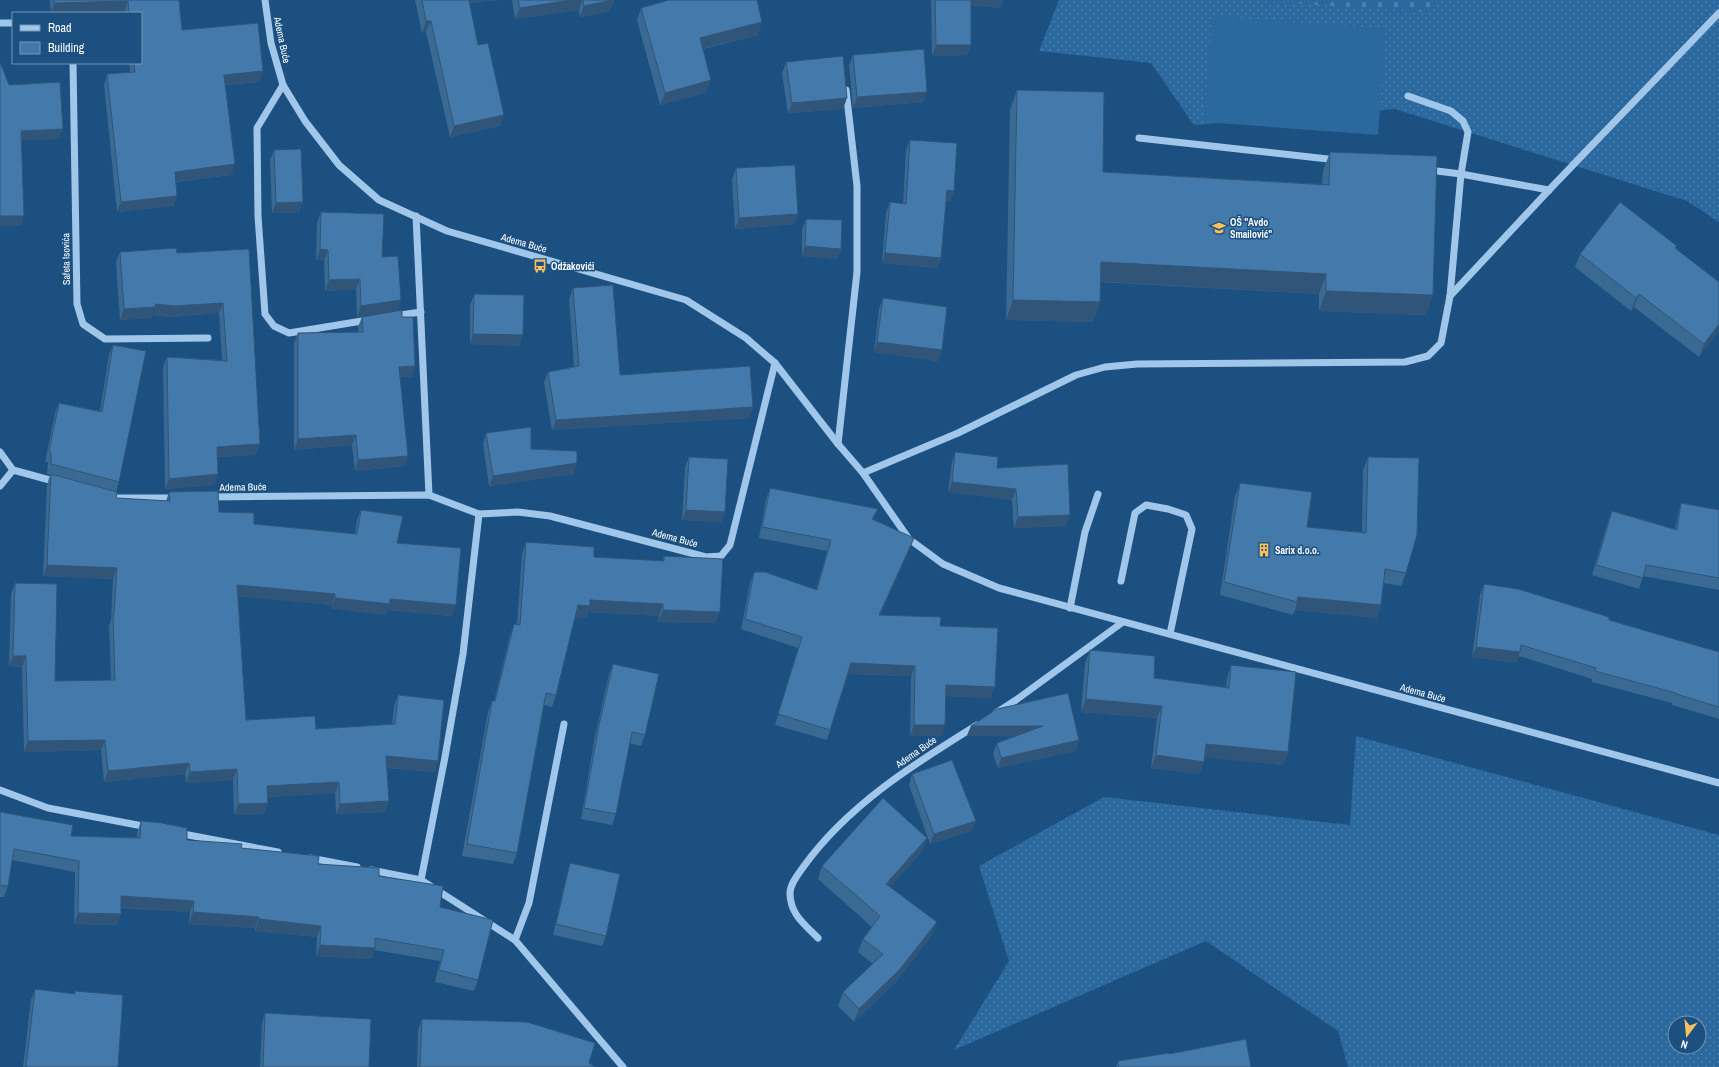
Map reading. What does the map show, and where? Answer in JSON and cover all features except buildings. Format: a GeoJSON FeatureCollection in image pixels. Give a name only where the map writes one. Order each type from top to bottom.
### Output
{"type":"FeatureCollection","features":[{"type":"Feature","properties":{"kind":"street","name":"Adema Buće"},"geometry":{"type":"LineString","coordinates":[[265,0],[271,43],[283,85],[305,121],[339,164],[379,200],[447,231],[686,300],[746,338],[775,363],[838,444],[863,473],[909,539],[943,564],[999,588],[1719,783]]}},
{"type":"Feature","properties":{"kind":"street"},"geometry":{"type":"LineString","coordinates":[[1450,296],[1549,190],[1719,13]]}},
{"type":"Feature","properties":{"kind":"street"},"geometry":{"type":"LineString","coordinates":[[0,23],[12,24]]}},
{"type":"Feature","properties":{"kind":"street","name":"Safeta Isovića"},"geometry":{"type":"LineString","coordinates":[[73,64],[77,304],[83,324],[105,339],[208,338]]}},
{"type":"Feature","properties":{"kind":"street"},"geometry":{"type":"LineString","coordinates":[[838,444],[857,272],[857,186],[845,82]]}},
{"type":"Feature","properties":{"kind":"street"},"geometry":{"type":"LineString","coordinates":[[283,85],[257,128],[258,216],[265,314],[274,326],[289,333],[374,319]]}},
{"type":"Feature","properties":{"kind":"street"},"geometry":{"type":"LineString","coordinates":[[863,473],[958,433],[1076,375],[1105,367],[1136,364],[1405,362],[1428,356],[1441,343],[1450,296],[1461,174],[1468,132],[1462,120],[1451,111],[1408,96]]}},
{"type":"Feature","properties":{"kind":"street"},"geometry":{"type":"LineString","coordinates":[[1139,138],[1343,160]]}},
{"type":"Feature","properties":{"kind":"street"},"geometry":{"type":"LineString","coordinates":[[1421,169],[1461,174],[1549,190]]}},
{"type":"Feature","properties":{"kind":"street"},"geometry":{"type":"LineString","coordinates":[[416,216],[429,495]]}},
{"type":"Feature","properties":{"kind":"street"},"geometry":{"type":"LineString","coordinates":[[390,317],[421,312]]}},
{"type":"Feature","properties":{"kind":"street","name":"Adema Buće"},"geometry":{"type":"LineString","coordinates":[[201,497],[429,495],[479,514],[518,512],[550,516],[706,557],[721,556],[730,546],[775,363]]}},
{"type":"Feature","properties":{"kind":"street"},"geometry":{"type":"LineString","coordinates":[[0,452],[13,470],[64,484]]}},
{"type":"Feature","properties":{"kind":"street"},"geometry":{"type":"LineString","coordinates":[[0,486],[13,470]]}},
{"type":"Feature","properties":{"kind":"street"},"geometry":{"type":"LineString","coordinates":[[1070,608],[1085,532],[1098,494]]}},
{"type":"Feature","properties":{"kind":"street"},"geometry":{"type":"LineString","coordinates":[[107,496],[114,498],[185,498]]}},
{"type":"Feature","properties":{"kind":"street"},"geometry":{"type":"LineString","coordinates":[[1121,581],[1135,513],[1146,505],[1168,509],[1186,515],[1192,529],[1170,634]]}},
{"type":"Feature","properties":{"kind":"street"},"geometry":{"type":"LineString","coordinates":[[421,880],[463,654],[479,514]]}},
{"type":"Feature","properties":{"kind":"street"},"geometry":{"type":"LineString","coordinates":[[989,717],[1016,700],[1123,622]]}},
{"type":"Feature","properties":{"kind":"street","name":"Adema Buće"},"geometry":{"type":"LineString","coordinates":[[818,938],[795,916],[790,892],[797,876],[816,848],[855,811],[916,762],[983,721]]}},
{"type":"Feature","properties":{"kind":"street"},"geometry":{"type":"LineString","coordinates":[[515,940],[529,903],[564,724]]}},
{"type":"Feature","properties":{"kind":"street"},"geometry":{"type":"LineString","coordinates":[[0,790],[48,808],[157,829]]}},
{"type":"Feature","properties":{"kind":"street"},"geometry":{"type":"LineString","coordinates":[[172,832],[289,854]]}},
{"type":"Feature","properties":{"kind":"street"},"geometry":{"type":"LineString","coordinates":[[305,857],[421,880],[515,940],[623,1067]]}},
{"type":"Feature","properties":{"kind":"green space"},"geometry":{"type":"Polygon","coordinates":[[[1059,0],[1719,0],[1719,222],[1687,201],[1395,109],[1194,125],[1151,63],[1039,51],[1059,0]]]}},
{"type":"Feature","properties":{"kind":"green space"},"geometry":{"type":"Polygon","coordinates":[[[1244,0],[1442,0],[1427,12],[1244,0]]]}},
{"type":"Feature","properties":{"kind":"green space"},"geometry":{"type":"Polygon","coordinates":[[[1212,16],[1386,29],[1378,135],[1204,122],[1212,16]]]}},
{"type":"Feature","properties":{"kind":"green space"},"geometry":{"type":"Polygon","coordinates":[[[1356,736],[1719,835],[1719,1067],[1348,1067],[1338,1031],[1206,941],[954,1050],[1009,961],[979,866],[1104,797],[1350,825],[1356,736]]]}},
{"type":"Feature","properties":{"kind":"place","name":"OŠ \"Avdo Smailović\""},"geometry":{"type":"Point","coordinates":[1219,228]}},
{"type":"Feature","properties":{"kind":"place","name":"Odžakovići"},"geometry":{"type":"Point","coordinates":[540,266]}},
{"type":"Feature","properties":{"kind":"place","name":"Sarix d.o.o."},"geometry":{"type":"Point","coordinates":[1264,550]}}]}
